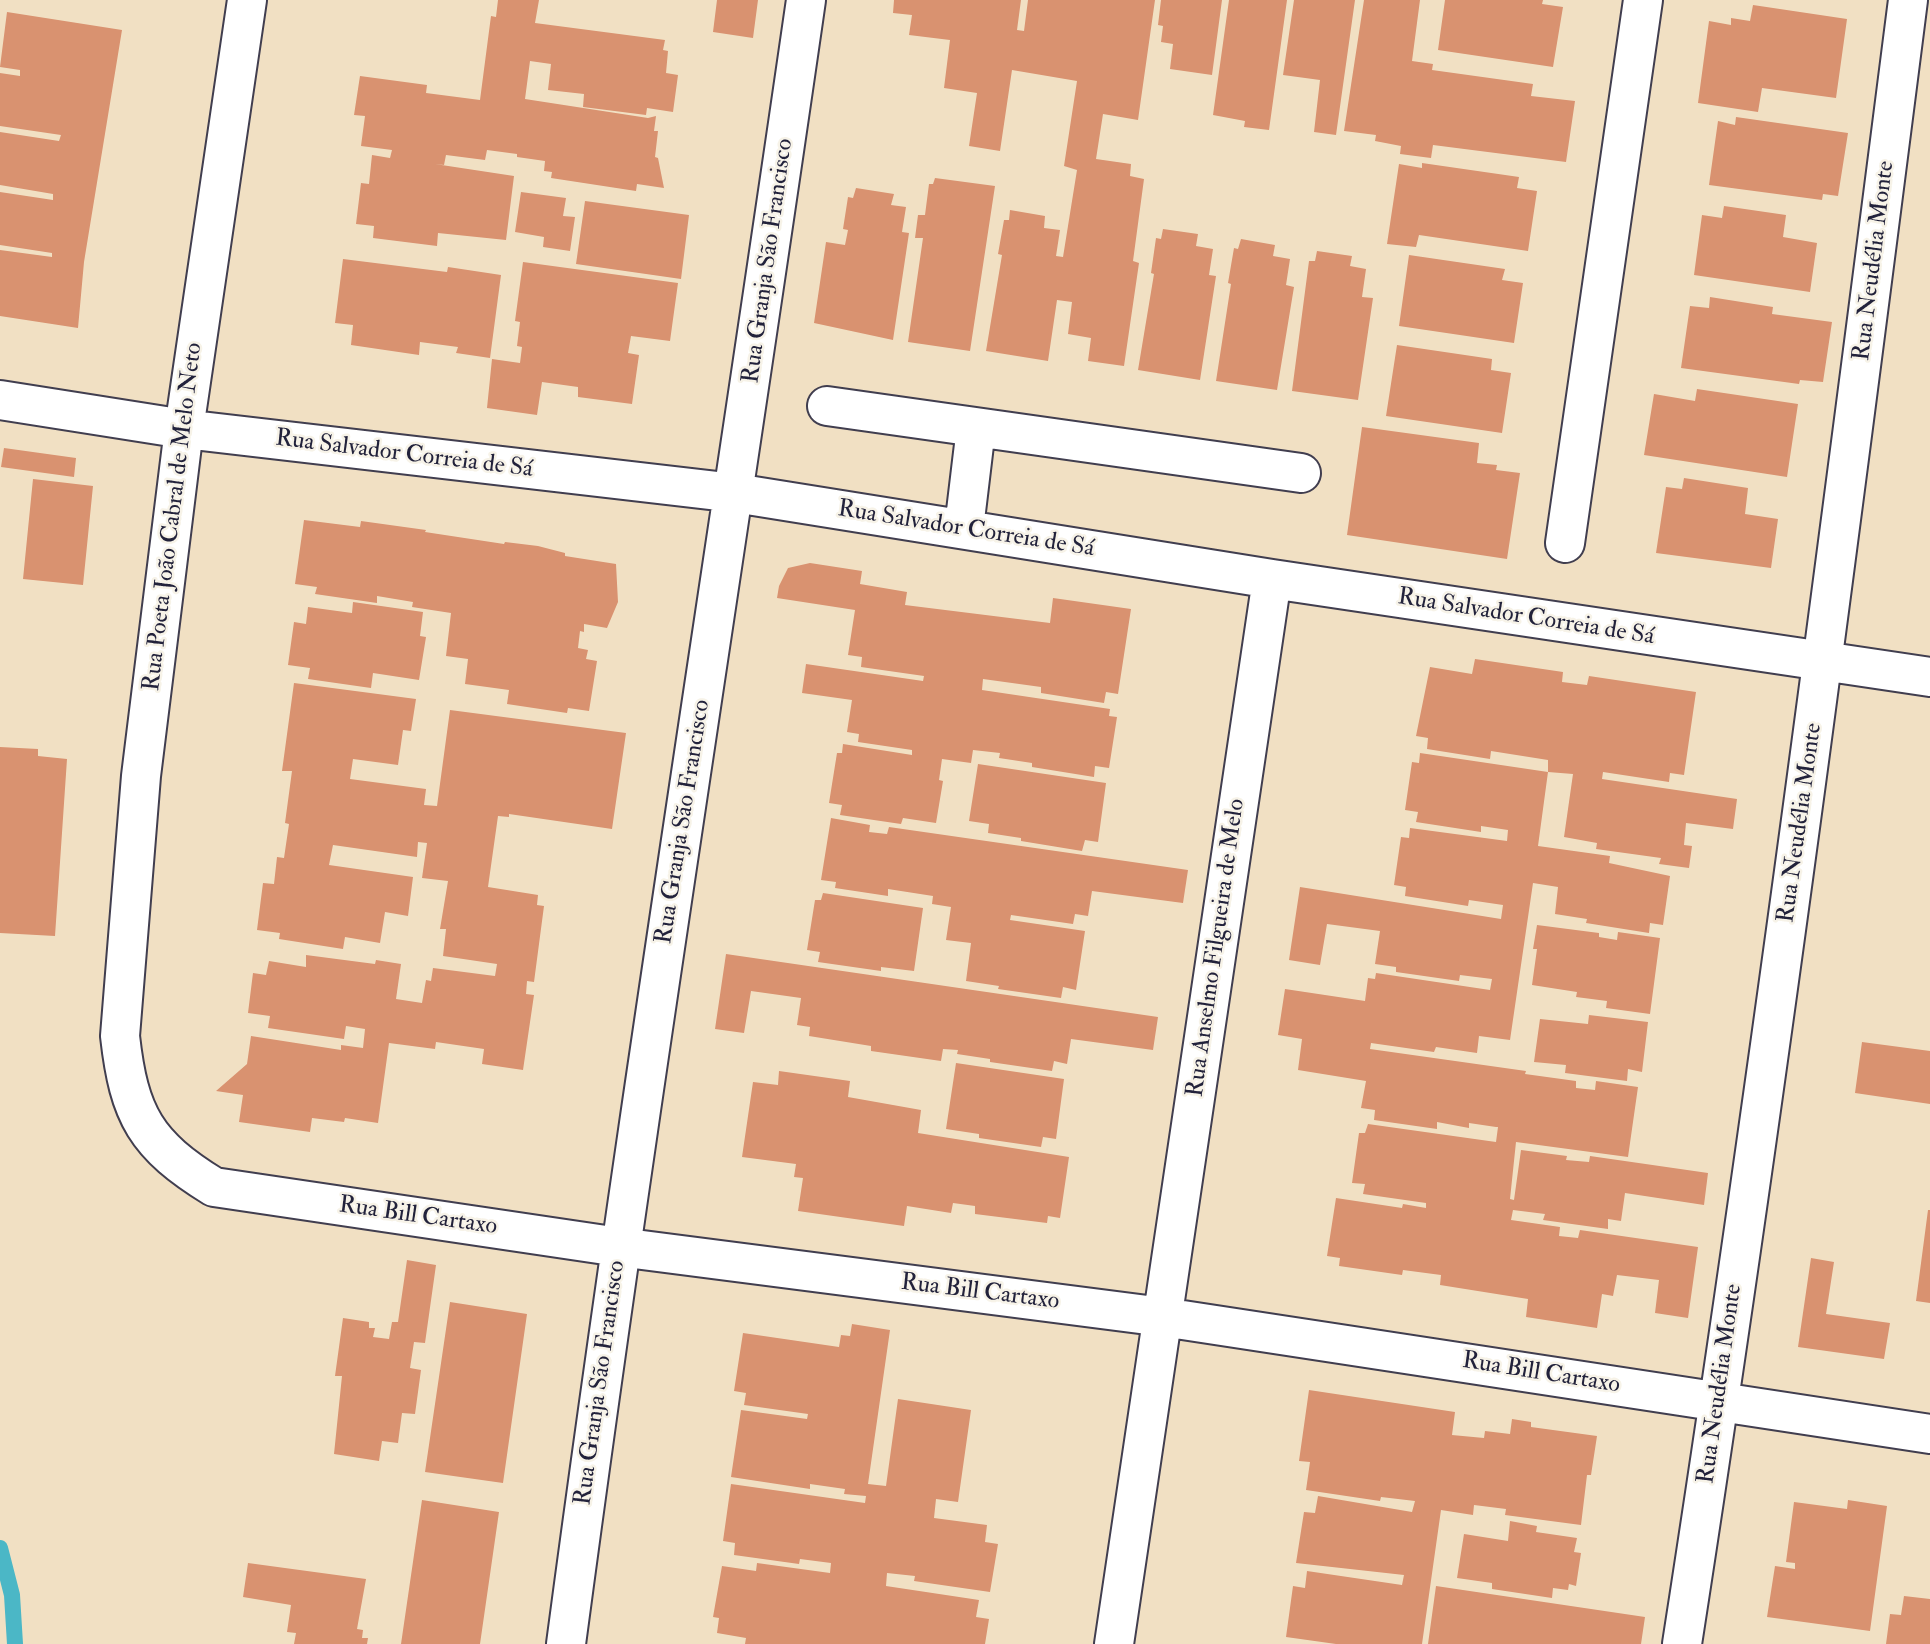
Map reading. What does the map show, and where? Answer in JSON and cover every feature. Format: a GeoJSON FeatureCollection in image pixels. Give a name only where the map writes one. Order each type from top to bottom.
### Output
{"type":"FeatureCollection","features":[{"type":"Feature","properties":{"kind":"street","name":"Rua Poeta João Cabral de Melo Neto"},"geometry":{"type":"LineString","coordinates":[[120,1036],[141,776],[184,429],[247,0]]}},
{"type":"Feature","properties":{"kind":"street","name":"Rua Granja São Francisco"},"geometry":{"type":"LineString","coordinates":[[566,1644],[619,1247],[735,493],[806,0]]}},
{"type":"Feature","properties":{"kind":"street"},"geometry":{"type":"LineString","coordinates":[[1565,542],[1643,0]]}},
{"type":"Feature","properties":{"kind":"street","name":"Rua Neudélia Monte"},"geometry":{"type":"LineString","coordinates":[[1682,1644],[1720,1401],[1824,663],[1909,0]]}},
{"type":"Feature","properties":{"kind":"street","name":"Rua Salvador Correia de Sá"},"geometry":{"type":"LineString","coordinates":[[0,400],[184,429],[735,493],[1272,579],[1930,677]]}},
{"type":"Feature","properties":{"kind":"street"},"geometry":{"type":"LineString","coordinates":[[827,406],[1301,473]]}},
{"type":"Feature","properties":{"kind":"street"},"geometry":{"type":"LineString","coordinates":[[964,528],[976,428]]}},
{"type":"Feature","properties":{"kind":"street","name":"Rua Anselmo Filgueira de Melo"},"geometry":{"type":"LineString","coordinates":[[1114,1644],[1272,579]]}},
{"type":"Feature","properties":{"kind":"street","name":"Rua Bill Cartaxo"},"geometry":{"type":"LineString","coordinates":[[120,1036],[124,1070],[140,1121],[176,1163],[215,1187],[619,1247],[1163,1317],[1930,1434]]}},
{"type":"Feature","properties":{"kind":"building"},"geometry":{"type":"Polygon","coordinates":[[[498,0],[539,0],[535,23],[665,40],[663,50],[668,51],[666,73],[678,75],[673,112],[647,108],[646,115],[583,107],[584,94],[548,90],[551,64],[530,61],[525,99],[648,118],[656,116],[654,131],[658,131],[655,157],[658,158],[664,188],[637,184],[636,191],[551,178],[552,172],[544,171],[545,161],[517,157],[517,154],[487,150],[485,160],[446,155],[444,165],[435,164],[514,176],[506,240],[438,233],[437,246],[373,238],[374,226],[356,224],[361,183],[369,184],[372,155],[390,158],[392,150],[361,146],[365,116],[354,115],[360,76],[427,85],[426,93],[480,100],[491,16],[496,17],[498,0]]]}},
{"type":"Feature","properties":{"kind":"building"},"geometry":{"type":"Polygon","coordinates":[[[717,0],[758,0],[753,38],[713,32],[717,0]]]}},
{"type":"Feature","properties":{"kind":"building"},"geometry":{"type":"Polygon","coordinates":[[[894,0],[1021,0],[1017,30],[1024,31],[1028,0],[1155,0],[1138,120],[1103,114],[1096,159],[1131,164],[1130,176],[1144,179],[1133,261],[1139,263],[1124,366],[1088,361],[1091,338],[1068,334],[1072,302],[1057,300],[1048,361],[986,351],[1002,255],[998,254],[1004,220],[1009,220],[1010,210],[1045,216],[1044,228],[1060,230],[1056,256],[1063,257],[1077,170],[1064,166],[1077,81],[1012,70],[1000,151],[969,146],[977,93],[944,88],[950,40],[909,35],[912,15],[893,13],[894,0]]]}},
{"type":"Feature","properties":{"kind":"building"},"geometry":{"type":"Polygon","coordinates":[[[1161,0],[1222,0],[1212,75],[1170,69],[1173,44],[1161,42],[1163,26],[1158,25],[1161,0]]]}},
{"type":"Feature","properties":{"kind":"building"},"geometry":{"type":"Polygon","coordinates":[[[1229,0],[1287,0],[1269,130],[1244,127],[1245,121],[1213,115],[1229,0]]]}},
{"type":"Feature","properties":{"kind":"building"},"geometry":{"type":"Polygon","coordinates":[[[1294,0],[1355,0],[1336,135],[1314,132],[1320,80],[1283,75],[1294,0]]]}},
{"type":"Feature","properties":{"kind":"building"},"geometry":{"type":"Polygon","coordinates":[[[1364,0],[1420,0],[1412,61],[1433,64],[1432,70],[1533,84],[1531,96],[1575,101],[1566,162],[1433,145],[1431,158],[1400,154],[1401,146],[1375,141],[1376,135],[1344,131],[1364,0]]]}},
{"type":"Feature","properties":{"kind":"building"},"geometry":{"type":"Polygon","coordinates":[[[1445,0],[1543,0],[1542,4],[1563,7],[1553,67],[1438,50],[1445,0]]]}},
{"type":"Feature","properties":{"kind":"building"},"geometry":{"type":"Polygon","coordinates":[[[1753,5],[1847,19],[1836,98],[1762,88],[1758,112],[1698,103],[1709,21],[1731,25],[1731,18],[1750,21],[1753,5]]]}},
{"type":"Feature","properties":{"kind":"building"},"geometry":{"type":"Polygon","coordinates":[[[7,12],[122,30],[84,262],[78,328],[0,316],[0,250],[52,257],[52,253],[0,245],[0,192],[53,200],[53,194],[0,185],[0,132],[59,141],[61,135],[0,126],[0,73],[20,76],[20,70],[0,67],[7,12]]]}},
{"type":"Feature","properties":{"kind":"building"},"geometry":{"type":"Polygon","coordinates":[[[1736,117],[1848,133],[1838,196],[1823,194],[1822,200],[1709,185],[1718,121],[1735,125],[1736,117]]]}},
{"type":"Feature","properties":{"kind":"building"},"geometry":{"type":"Polygon","coordinates":[[[1422,163],[1519,177],[1517,188],[1537,191],[1528,251],[1419,235],[1416,247],[1387,244],[1399,164],[1422,168],[1422,163]]]}},
{"type":"Feature","properties":{"kind":"building"},"geometry":{"type":"Polygon","coordinates":[[[935,178],[995,186],[970,351],[908,342],[923,238],[915,238],[918,215],[925,215],[929,184],[933,184],[935,178]]]}},
{"type":"Feature","properties":{"kind":"building"},"geometry":{"type":"Polygon","coordinates":[[[856,188],[894,194],[891,205],[906,207],[902,232],[909,233],[893,340],[814,323],[826,242],[845,245],[848,230],[843,229],[848,197],[853,198],[856,188]]]}},
{"type":"Feature","properties":{"kind":"building"},"geometry":{"type":"Polygon","coordinates":[[[521,192],[566,198],[563,216],[575,217],[570,251],[543,247],[544,237],[515,232],[521,192]]]}},
{"type":"Feature","properties":{"kind":"building"},"geometry":{"type":"Polygon","coordinates":[[[585,201],[689,215],[681,279],[576,264],[585,201]]]}},
{"type":"Feature","properties":{"kind":"building"},"geometry":{"type":"Polygon","coordinates":[[[1724,206],[1786,215],[1783,237],[1817,243],[1810,292],[1694,275],[1702,215],[1722,218],[1724,206]]]}},
{"type":"Feature","properties":{"kind":"building"},"geometry":{"type":"Polygon","coordinates":[[[1163,229],[1198,234],[1196,246],[1213,249],[1209,275],[1216,276],[1200,380],[1138,370],[1154,274],[1151,273],[1156,238],[1161,239],[1163,229]]]}},
{"type":"Feature","properties":{"kind":"building"},"geometry":{"type":"Polygon","coordinates":[[[1241,239],[1275,245],[1273,256],[1290,259],[1286,285],[1294,287],[1277,390],[1216,381],[1234,248],[1238,249],[1241,239]]]}},
{"type":"Feature","properties":{"kind":"building"},"geometry":{"type":"Polygon","coordinates":[[[1317,251],[1352,256],[1350,266],[1366,269],[1362,297],[1373,298],[1358,400],[1292,391],[1309,261],[1315,261],[1317,251]]]}},
{"type":"Feature","properties":{"kind":"building"},"geometry":{"type":"Polygon","coordinates":[[[1409,255],[1505,269],[1502,280],[1523,283],[1514,343],[1399,326],[1409,255]]]}},
{"type":"Feature","properties":{"kind":"building"},"geometry":{"type":"Polygon","coordinates":[[[343,259],[447,272],[448,267],[501,275],[490,358],[456,353],[458,347],[420,342],[419,355],[351,345],[353,325],[335,323],[343,259]]]}},
{"type":"Feature","properties":{"kind":"building"},"geometry":{"type":"Polygon","coordinates":[[[523,262],[678,283],[670,341],[631,336],[628,353],[639,355],[632,404],[578,397],[578,387],[542,382],[537,415],[487,408],[492,359],[520,363],[522,347],[517,346],[520,322],[515,321],[523,262]]]}},
{"type":"Feature","properties":{"kind":"building"},"geometry":{"type":"Polygon","coordinates":[[[1710,297],[1773,307],[1772,314],[1832,322],[1823,382],[1800,380],[1799,384],[1681,368],[1690,306],[1709,308],[1710,297]]]}},
{"type":"Feature","properties":{"kind":"building"},"geometry":{"type":"Polygon","coordinates":[[[1397,345],[1492,359],[1491,370],[1511,373],[1502,433],[1386,416],[1397,345]]]}},
{"type":"Feature","properties":{"kind":"building"},"geometry":{"type":"Polygon","coordinates":[[[1697,389],[1798,404],[1787,477],[1644,455],[1654,394],[1695,401],[1697,389]]]}},
{"type":"Feature","properties":{"kind":"building"},"geometry":{"type":"Polygon","coordinates":[[[1362,427],[1479,443],[1477,463],[1497,465],[1496,470],[1520,473],[1507,559],[1347,535],[1362,427]]]}},
{"type":"Feature","properties":{"kind":"building"},"geometry":{"type":"Polygon","coordinates":[[[4,448],[76,458],[74,477],[1,467],[4,448]]]}},
{"type":"Feature","properties":{"kind":"building"},"geometry":{"type":"Polygon","coordinates":[[[1684,478],[1748,488],[1745,514],[1778,519],[1771,568],[1656,553],[1666,487],[1682,489],[1684,478]]]}},
{"type":"Feature","properties":{"kind":"building"},"geometry":{"type":"Polygon","coordinates":[[[33,479],[93,486],[83,585],[23,579],[33,479]]]}},
{"type":"Feature","properties":{"kind":"building"},"geometry":{"type":"Polygon","coordinates":[[[304,520],[360,527],[361,521],[426,530],[425,532],[504,544],[538,546],[565,553],[565,556],[616,564],[618,602],[607,628],[584,624],[584,632],[580,631],[578,648],[588,650],[586,659],[597,661],[589,711],[568,708],[567,713],[507,704],[509,690],[465,684],[468,659],[446,656],[451,613],[412,607],[413,602],[377,596],[377,603],[315,594],[317,587],[295,584],[304,520]]]}},
{"type":"Feature","properties":{"kind":"building"},"geometry":{"type":"Polygon","coordinates":[[[810,563],[862,571],[860,584],[907,592],[905,605],[1050,623],[1053,598],[1131,609],[1118,694],[1106,692],[1104,703],[1041,693],[1041,687],[983,679],[982,690],[1110,709],[1109,716],[1117,717],[1109,768],[1095,766],[1094,777],[1032,767],[1032,763],[999,758],[1000,753],[973,750],[971,763],[942,759],[939,780],[943,781],[936,823],[903,818],[901,824],[840,815],[842,805],[829,803],[837,753],[842,753],[843,744],[912,755],[912,750],[858,742],[859,734],[847,732],[852,700],[802,693],[806,664],[923,681],[924,676],[861,667],[862,657],[848,655],[855,610],[777,598],[779,586],[788,568],[810,563]]]}},
{"type":"Feature","properties":{"kind":"building"},"geometry":{"type":"Polygon","coordinates":[[[353,602],[423,612],[420,636],[426,637],[419,680],[373,673],[371,688],[308,679],[310,668],[288,665],[294,622],[306,624],[308,607],[352,613],[353,602]]]}},
{"type":"Feature","properties":{"kind":"building"},"geometry":{"type":"Polygon","coordinates":[[[1475,659],[1563,672],[1562,682],[1587,685],[1589,676],[1696,692],[1684,775],[1670,773],[1669,782],[1603,772],[1602,779],[1737,799],[1733,829],[1686,823],[1684,845],[1692,846],[1689,868],[1659,864],[1661,858],[1596,849],[1597,843],[1564,837],[1573,774],[1548,772],[1548,760],[1491,751],[1490,759],[1427,749],[1428,738],[1416,736],[1430,667],[1472,674],[1475,659]]]}},
{"type":"Feature","properties":{"kind":"building"},"geometry":{"type":"Polygon","coordinates":[[[294,683],[416,699],[411,731],[403,730],[398,765],[353,759],[350,779],[426,789],[424,805],[437,806],[450,710],[626,733],[612,829],[509,814],[509,817],[498,816],[488,887],[538,895],[537,905],[544,906],[534,982],[527,981],[526,994],[534,995],[523,1070],[482,1064],[484,1049],[436,1042],[435,1049],[389,1043],[378,1123],[345,1118],[344,1122],[312,1118],[310,1132],[239,1122],[243,1095],[216,1091],[247,1064],[251,1036],[341,1050],[341,1045],[363,1048],[365,1029],[346,1026],[344,1039],[268,1028],[270,1016],[248,1013],[253,973],[266,975],[269,961],[306,967],[306,955],[375,964],[376,960],[401,964],[396,999],[422,1003],[426,980],[431,981],[433,968],[495,976],[497,964],[443,956],[446,929],[440,929],[448,881],[422,878],[427,843],[418,842],[417,857],[333,845],[329,865],[413,877],[408,916],[385,912],[380,943],[345,937],[343,949],[279,939],[280,933],[257,930],[263,883],[274,884],[277,857],[284,858],[289,824],[285,823],[292,771],[282,771],[294,683]]]}},
{"type":"Feature","properties":{"kind":"building"},"geometry":{"type":"Polygon","coordinates":[[[0,747],[38,749],[38,756],[67,759],[55,936],[0,933],[0,747]]]}},
{"type":"Feature","properties":{"kind":"building"},"geometry":{"type":"Polygon","coordinates":[[[1420,753],[1548,772],[1538,846],[1610,856],[1609,863],[1670,876],[1663,925],[1650,923],[1649,933],[1586,923],[1587,919],[1555,914],[1558,887],[1533,883],[1510,1040],[1479,1036],[1477,1053],[1436,1047],[1434,1052],[1371,1043],[1370,1049],[1526,1071],[1525,1074],[1576,1081],[1576,1088],[1595,1090],[1596,1081],[1638,1087],[1628,1157],[1516,1142],[1510,1199],[1514,1200],[1521,1150],[1567,1156],[1566,1160],[1589,1162],[1590,1156],[1708,1173],[1704,1205],[1625,1193],[1621,1221],[1608,1219],[1608,1229],[1543,1220],[1545,1214],[1513,1210],[1511,1220],[1560,1227],[1559,1236],[1578,1238],[1580,1230],[1698,1247],[1688,1318],[1655,1313],[1659,1280],[1617,1275],[1613,1296],[1602,1294],[1597,1328],[1526,1317],[1528,1299],[1440,1285],[1441,1275],[1403,1270],[1402,1275],[1339,1266],[1340,1258],[1327,1256],[1336,1198],[1402,1208],[1403,1204],[1426,1208],[1426,1203],[1363,1194],[1365,1184],[1352,1183],[1359,1133],[1365,1133],[1368,1124],[1496,1142],[1498,1127],[1469,1123],[1469,1128],[1437,1122],[1437,1129],[1374,1120],[1375,1110],[1361,1108],[1366,1081],[1298,1070],[1302,1039],[1278,1035],[1285,989],[1365,1001],[1368,978],[1375,979],[1376,973],[1490,990],[1492,979],[1460,975],[1459,981],[1396,972],[1396,967],[1375,964],[1380,931],[1327,924],[1320,965],[1289,960],[1300,887],[1501,919],[1503,905],[1469,900],[1468,906],[1405,896],[1406,887],[1394,885],[1401,837],[1409,838],[1410,828],[1507,841],[1508,830],[1481,826],[1481,832],[1416,822],[1418,812],[1405,810],[1412,762],[1419,763],[1420,753]]]}},
{"type":"Feature","properties":{"kind":"building"},"geometry":{"type":"Polygon","coordinates":[[[978,764],[1106,783],[1098,842],[1085,840],[1082,851],[988,833],[989,824],[969,821],[978,764]]]}},
{"type":"Feature","properties":{"kind":"building"},"geometry":{"type":"Polygon","coordinates":[[[831,818],[870,825],[869,832],[887,834],[889,827],[1188,870],[1183,903],[1092,891],[1088,916],[1075,914],[1073,924],[1011,915],[1010,920],[1085,931],[1076,990],[1063,987],[1061,998],[998,989],[999,986],[966,981],[971,943],[946,940],[951,907],[932,904],[933,896],[888,889],[888,896],[835,888],[836,882],[821,880],[831,818]]]}},
{"type":"Feature","properties":{"kind":"building"},"geometry":{"type":"Polygon","coordinates":[[[823,893],[923,908],[914,971],[881,967],[881,971],[818,962],[820,952],[807,950],[815,900],[821,900],[823,893]]]}},
{"type":"Feature","properties":{"kind":"building"},"geometry":{"type":"Polygon","coordinates":[[[1537,925],[1599,933],[1599,937],[1617,940],[1618,932],[1660,938],[1650,1014],[1606,1008],[1607,1001],[1576,997],[1577,992],[1532,985],[1537,925]]]}},
{"type":"Feature","properties":{"kind":"building"},"geometry":{"type":"Polygon","coordinates":[[[726,954],[1158,1017],[1153,1050],[1071,1039],[1067,1064],[1054,1061],[1052,1071],[990,1062],[990,1059],[957,1054],[958,1050],[943,1049],[941,1061],[871,1051],[871,1046],[809,1036],[810,1027],[797,1025],[801,998],[751,991],[744,1033],[715,1029],[726,954]]]}},
{"type":"Feature","properties":{"kind":"building"},"geometry":{"type":"Polygon","coordinates":[[[1589,1015],[1648,1022],[1642,1072],[1628,1069],[1627,1081],[1565,1073],[1566,1065],[1534,1062],[1540,1019],[1588,1024],[1589,1015]]]}},
{"type":"Feature","properties":{"kind":"building"},"geometry":{"type":"Polygon","coordinates":[[[1862,1042],[1930,1051],[1930,1104],[1855,1093],[1862,1042]]]}},
{"type":"Feature","properties":{"kind":"building"},"geometry":{"type":"Polygon","coordinates":[[[956,1063],[1064,1079],[1056,1139],[1043,1137],[1041,1147],[979,1138],[979,1134],[946,1129],[956,1063]]]}},
{"type":"Feature","properties":{"kind":"building"},"geometry":{"type":"Polygon","coordinates":[[[779,1071],[850,1081],[848,1097],[921,1110],[918,1133],[1069,1157],[1060,1218],[1048,1216],[1047,1223],[975,1214],[975,1206],[953,1203],[951,1213],[907,1206],[904,1226],[798,1211],[803,1178],[794,1177],[796,1164],[742,1157],[753,1082],[778,1085],[779,1071]]]}},
{"type":"Feature","properties":{"kind":"building"},"geometry":{"type":"Polygon","coordinates":[[[1930,1210],[1930,1303],[1916,1301],[1930,1210]]]}},
{"type":"Feature","properties":{"kind":"building"},"geometry":{"type":"Polygon","coordinates":[[[1811,1258],[1834,1262],[1826,1314],[1890,1323],[1884,1359],[1798,1347],[1811,1258]]]}},
{"type":"Feature","properties":{"kind":"building"},"geometry":{"type":"Polygon","coordinates":[[[407,1260],[436,1265],[425,1343],[414,1342],[410,1368],[421,1370],[415,1414],[402,1413],[398,1443],[382,1441],[379,1461],[334,1454],[342,1376],[335,1376],[343,1318],[369,1322],[369,1328],[375,1328],[373,1337],[389,1339],[392,1322],[398,1322],[407,1260]]]}},
{"type":"Feature","properties":{"kind":"building"},"geometry":{"type":"Polygon","coordinates":[[[450,1302],[527,1314],[503,1483],[425,1472],[450,1302]]]}},
{"type":"Feature","properties":{"kind":"building"},"geometry":{"type":"Polygon","coordinates":[[[852,1324],[890,1330],[868,1484],[886,1486],[898,1399],[971,1410],[958,1502],[936,1499],[934,1518],[987,1525],[985,1542],[998,1544],[990,1592],[914,1581],[915,1576],[887,1573],[886,1586],[979,1600],[976,1617],[989,1619],[985,1644],[745,1644],[746,1638],[717,1633],[719,1618],[713,1617],[722,1566],[756,1571],[757,1563],[830,1573],[831,1563],[800,1559],[799,1564],[734,1555],[735,1543],[723,1541],[731,1484],[865,1503],[866,1496],[844,1494],[845,1489],[810,1484],[810,1489],[731,1477],[741,1410],[807,1419],[808,1414],[744,1405],[746,1393],[734,1391],[743,1333],[839,1347],[841,1335],[850,1336],[852,1324]]]}},
{"type":"Feature","properties":{"kind":"building"},"geometry":{"type":"Polygon","coordinates":[[[1309,1390],[1455,1412],[1452,1435],[1484,1438],[1485,1431],[1510,1434],[1512,1419],[1531,1422],[1531,1427],[1597,1436],[1591,1475],[1587,1475],[1581,1525],[1505,1515],[1506,1509],[1474,1505],[1473,1515],[1441,1510],[1422,1644],[1336,1644],[1286,1637],[1293,1586],[1305,1588],[1307,1571],[1402,1585],[1404,1575],[1296,1563],[1304,1512],[1315,1513],[1318,1496],[1412,1512],[1415,1501],[1381,1497],[1380,1501],[1306,1490],[1310,1462],[1299,1461],[1309,1390]]]}},
{"type":"Feature","properties":{"kind":"building"},"geometry":{"type":"Polygon","coordinates":[[[422,1500],[499,1512],[480,1644],[401,1644],[422,1500]]]}},
{"type":"Feature","properties":{"kind":"building"},"geometry":{"type":"Polygon","coordinates":[[[1848,1500],[1887,1506],[1870,1631],[1767,1617],[1775,1566],[1795,1569],[1795,1563],[1786,1562],[1794,1502],[1847,1509],[1848,1500]]]}},
{"type":"Feature","properties":{"kind":"building"},"geometry":{"type":"Polygon","coordinates":[[[1510,1521],[1537,1526],[1536,1532],[1577,1538],[1574,1552],[1581,1553],[1576,1586],[1569,1584],[1568,1590],[1553,1588],[1552,1598],[1492,1589],[1492,1583],[1457,1578],[1464,1534],[1508,1541],[1510,1521]]]}},
{"type":"Feature","properties":{"kind":"building"},"geometry":{"type":"Polygon","coordinates":[[[248,1563],[366,1579],[357,1629],[363,1630],[362,1638],[368,1638],[367,1644],[294,1644],[296,1633],[287,1632],[291,1605],[243,1597],[248,1563]]]}},
{"type":"Feature","properties":{"kind":"building"},"geometry":{"type":"Polygon","coordinates":[[[1436,1586],[1645,1617],[1641,1644],[1428,1644],[1436,1586]]]}},
{"type":"Feature","properties":{"kind":"building"},"geometry":{"type":"Polygon","coordinates":[[[1904,1596],[1930,1599],[1930,1644],[1886,1644],[1890,1614],[1901,1615],[1904,1596]]]}},
{"type":"Feature","properties":{"kind":"waterway"},"geometry":{"type":"LineString","coordinates":[[0,1548],[12,1595],[15,1644]]}}]}
